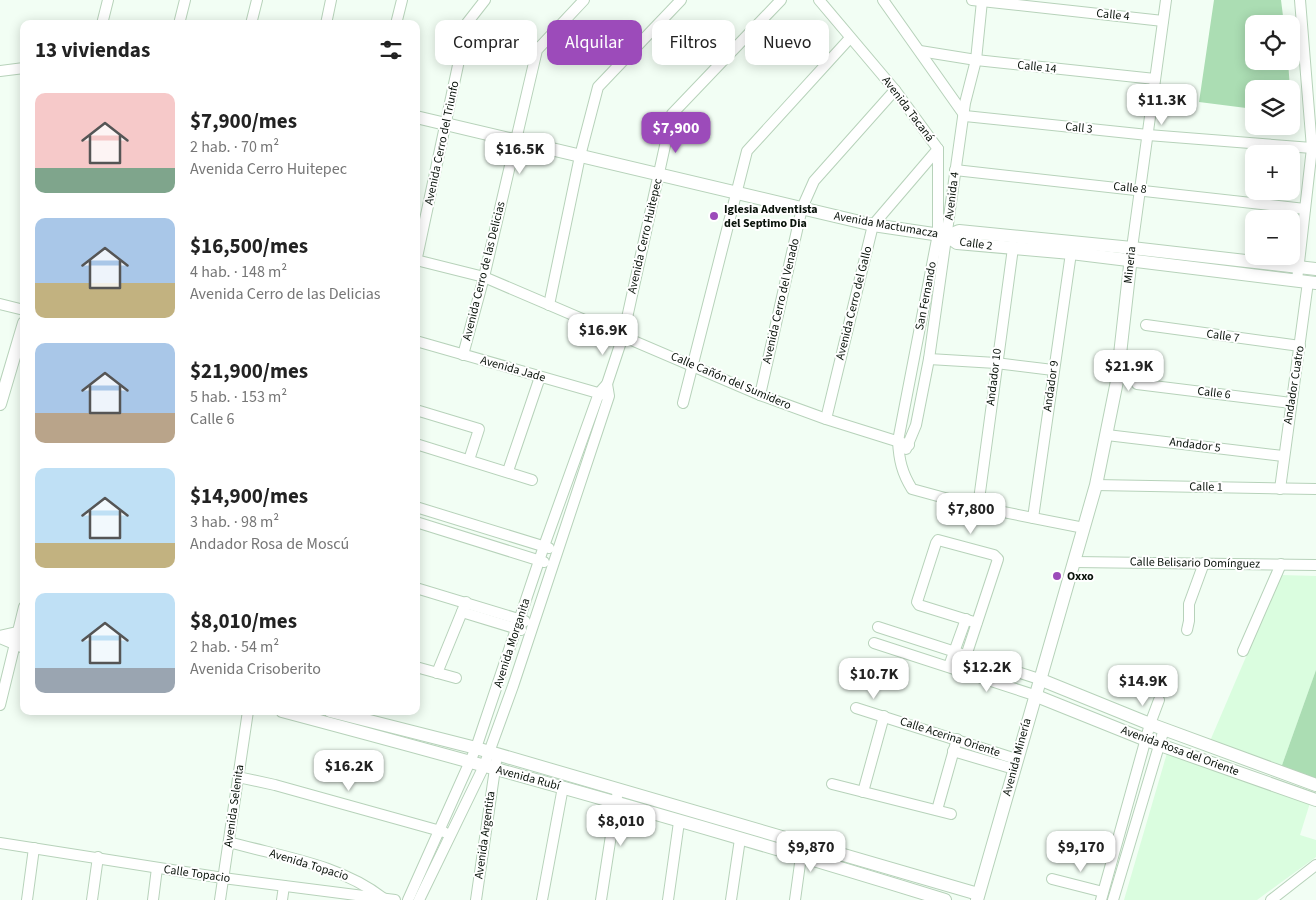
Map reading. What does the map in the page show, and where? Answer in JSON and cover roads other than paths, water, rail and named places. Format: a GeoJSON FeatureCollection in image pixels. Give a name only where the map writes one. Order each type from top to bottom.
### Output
{"type":"FeatureCollection","features":[{"type":"Feature","properties":{"kind":"street"},"geometry":{"type":"LineString","coordinates":[[103,20],[108,0]]}},
{"type":"Feature","properties":{"kind":"street"},"geometry":{"type":"LineString","coordinates":[[180,20],[185,0]]}},
{"type":"Feature","properties":{"kind":"street"},"geometry":{"type":"LineString","coordinates":[[252,20],[257,0]]}},
{"type":"Feature","properties":{"kind":"street"},"geometry":{"type":"LineString","coordinates":[[327,20],[331,0]]}},
{"type":"Feature","properties":{"kind":"street"},"geometry":{"type":"LineString","coordinates":[[397,20],[402,0]]}},
{"type":"Feature","properties":{"kind":"street","name":"Avenida Cerro del Triunfo"},"geometry":{"type":"LineString","coordinates":[[420,243],[467,23],[485,0]]}},
{"type":"Feature","properties":{"kind":"street","name":"Avenida Cerro de las Delicias"},"geometry":{"type":"LineString","coordinates":[[463,355],[484,277],[514,141],[537,50],[584,0]]}},
{"type":"Feature","properties":{"kind":"street"},"geometry":{"type":"LineString","coordinates":[[549,305],[580,156],[598,87],[681,0]]}},
{"type":"Feature","properties":{"kind":"street","name":"Avenida Cerro Huitepec"},"geometry":{"type":"LineString","coordinates":[[623,336],[672,114],[780,0]]}},
{"type":"Feature","properties":{"kind":"street","name":"Avenida Tacaná"},"geometry":{"type":"LineString","coordinates":[[819,0],[895,90],[938,150]]}},
{"type":"Feature","properties":{"kind":"street"},"geometry":{"type":"LineString","coordinates":[[883,0],[964,116]]}},
{"type":"Feature","properties":{"kind":"street","name":"Calle 4"},"geometry":{"type":"LineString","coordinates":[[977,0],[1163,21]]}},
{"type":"Feature","properties":{"kind":"street","name":"Avenida 4"},"geometry":{"type":"LineString","coordinates":[[909,445],[916,425],[929,359],[942,235],[955,170],[965,103],[976,60],[977,0]]}},
{"type":"Feature","properties":{"kind":"street","name":"Mineria"},"geometry":{"type":"LineString","coordinates":[[1084,528],[1096,485],[1117,381],[1130,261],[1166,0]]}},
{"type":"Feature","properties":{"kind":"street"},"geometry":{"type":"LineString","coordinates":[[1300,0],[1312,101],[1312,148]]}},
{"type":"Feature","properties":{"kind":"street"},"geometry":{"type":"LineString","coordinates":[[683,403],[748,151],[850,38]]}},
{"type":"Feature","properties":{"kind":"street","name":"Calle 14"},"geometry":{"type":"LineString","coordinates":[[920,51],[976,60],[1155,79]]}},
{"type":"Feature","properties":{"kind":"street"},"geometry":{"type":"LineString","coordinates":[[0,71],[20,68]]}},
{"type":"Feature","properties":{"kind":"street","name":"Avenida Cerro del Venado"},"geometry":{"type":"LineString","coordinates":[[760,395],[802,208],[814,181],[895,90]]}},
{"type":"Feature","properties":{"kind":"street","name":"Call 3"},"geometry":{"type":"LineString","coordinates":[[964,116],[1148,135],[1312,148]]}},
{"type":"Feature","properties":{"kind":"street","name":"Avenida Mactumacza"},"geometry":{"type":"LineString","coordinates":[[420,118],[873,225],[942,235]]}},
{"type":"Feature","properties":{"kind":"street","name":"Andador Cuatro"},"geometry":{"type":"LineString","coordinates":[[1280,489],[1283,456],[1300,346],[1305,278],[1305,209],[1312,148]]}},
{"type":"Feature","properties":{"kind":"street","name":"Avenida Cerro del Gallo"},"geometry":{"type":"LineString","coordinates":[[826,419],[873,225],[938,150]]}},
{"type":"Feature","properties":{"kind":"street","name":"San Fernando"},"geometry":{"type":"LineString","coordinates":[[898,441],[942,235],[938,150]]}},
{"type":"Feature","properties":{"kind":"street","name":"Calle 8"},"geometry":{"type":"LineString","coordinates":[[955,170],[1140,189],[1305,209]]}},
{"type":"Feature","properties":{"kind":"street","name":"Calle 2"},"geometry":{"type":"LineString","coordinates":[[942,235],[959,231],[1132,248],[1305,278]]}},
{"type":"Feature","properties":{"kind":"street","name":"Calle 2"},"geometry":{"type":"LineString","coordinates":[[942,235],[957,243],[1305,278],[1316,269]]}},
{"type":"Feature","properties":{"kind":"street","name":"Andador 10"},"geometry":{"type":"LineString","coordinates":[[978,507],[1013,248]]}},
{"type":"Feature","properties":{"kind":"street","name":"Andador 9"},"geometry":{"type":"LineString","coordinates":[[1033,518],[1070,253]]}},
{"type":"Feature","properties":{"kind":"street","name":"Calle Cañón del Sumidero"},"geometry":{"type":"LineString","coordinates":[[420,262],[484,277],[760,395],[826,419],[909,445]]}},
{"type":"Feature","properties":{"kind":"street"},"geometry":{"type":"LineString","coordinates":[[0,304],[20,309]]}},
{"type":"Feature","properties":{"kind":"street","name":"Calle 7"},"geometry":{"type":"LineString","coordinates":[[1146,325],[1300,346]]}},
{"type":"Feature","properties":{"kind":"street"},"geometry":{"type":"LineString","coordinates":[[0,404],[2,388],[20,335]]}},
{"type":"Feature","properties":{"kind":"street","name":"Avenida Morganita"},"geometry":{"type":"LineString","coordinates":[[420,900],[489,767],[487,752],[518,624],[599,392],[607,384],[623,336]]}},
{"type":"Feature","properties":{"kind":"street","name":"Avenida Jade"},"geometry":{"type":"LineString","coordinates":[[420,342],[609,396]]}},
{"type":"Feature","properties":{"kind":"street"},"geometry":{"type":"LineString","coordinates":[[929,359],[996,363],[1053,370]]}},
{"type":"Feature","properties":{"kind":"street"},"geometry":{"type":"LineString","coordinates":[[508,471],[540,377]]}},
{"type":"Feature","properties":{"kind":"street","name":"Avenida Morganita"},"geometry":{"type":"LineString","coordinates":[[408,900],[470,761],[487,752],[531,629],[609,396],[607,384]]}},
{"type":"Feature","properties":{"kind":"street","name":"Calle 6"},"geometry":{"type":"LineString","coordinates":[[1137,384],[1291,403]]}},
{"type":"Feature","properties":{"kind":"street"},"geometry":{"type":"LineString","coordinates":[[420,411],[479,429],[469,460]]}},
{"type":"Feature","properties":{"kind":"street","name":"Andador 5"},"geometry":{"type":"LineString","coordinates":[[1107,434],[1283,456]]}},
{"type":"Feature","properties":{"kind":"street"},"geometry":{"type":"LineString","coordinates":[[898,441],[899,460],[904,476],[912,489],[978,507],[1084,528]]}},
{"type":"Feature","properties":{"kind":"street"},"geometry":{"type":"LineString","coordinates":[[420,445],[532,480]]}},
{"type":"Feature","properties":{"kind":"street"},"geometry":{"type":"LineString","coordinates":[[899,460],[909,445]]}},
{"type":"Feature","properties":{"kind":"street","name":"Calle 1"},"geometry":{"type":"LineString","coordinates":[[1096,485],[1316,489]]}},
{"type":"Feature","properties":{"kind":"street"},"geometry":{"type":"LineString","coordinates":[[420,508],[556,551]]}},
{"type":"Feature","properties":{"kind":"street"},"geometry":{"type":"LineString","coordinates":[[420,523],[552,565]]}},
{"type":"Feature","properties":{"kind":"street","name":"Avenida Minería"},"geometry":{"type":"LineString","coordinates":[[978,897],[1034,695],[1084,528]]}},
{"type":"Feature","properties":{"kind":"street"},"geometry":{"type":"LineString","coordinates":[[961,671],[967,655],[977,623],[997,556],[938,540],[917,602],[919,605],[977,623]]}},
{"type":"Feature","properties":{"kind":"street","name":"Calle Belisario Domínguez"},"geometry":{"type":"LineString","coordinates":[[1074,562],[1316,564]]}},
{"type":"Feature","properties":{"kind":"street"},"geometry":{"type":"LineString","coordinates":[[1187,630],[1190,621],[1189,604],[1204,564]]}},
{"type":"Feature","properties":{"kind":"street"},"geometry":{"type":"LineString","coordinates":[[1243,652],[1281,564]]}},
{"type":"Feature","properties":{"kind":"street"},"geometry":{"type":"LineString","coordinates":[[420,590],[464,607],[531,629]]}},
{"type":"Feature","properties":{"kind":"street"},"geometry":{"type":"LineString","coordinates":[[437,673],[464,607]]}},
{"type":"Feature","properties":{"kind":"street"},"geometry":{"type":"LineString","coordinates":[[949,666],[966,619]]}},
{"type":"Feature","properties":{"kind":"street","name":"Avenida Rosa del Oriente"},"geometry":{"type":"LineString","coordinates":[[878,627],[1039,679],[1150,724],[1316,785]]}},
{"type":"Feature","properties":{"kind":"street"},"geometry":{"type":"LineString","coordinates":[[0,637],[20,640],[0,705]]}},
{"type":"Feature","properties":{"kind":"street","name":"Avenida Rosa del Oriente"},"geometry":{"type":"LineString","coordinates":[[874,642],[1034,695],[1146,740],[1316,800]]}},
{"type":"Feature","properties":{"kind":"street"},"geometry":{"type":"LineString","coordinates":[[420,668],[456,678]]}},
{"type":"Feature","properties":{"kind":"street"},"geometry":{"type":"LineString","coordinates":[[1052,879],[1102,896],[1150,724],[1159,700]]}},
{"type":"Feature","properties":{"kind":"street","name":"Calle Acerina Oriente"},"geometry":{"type":"LineString","coordinates":[[856,708],[957,739],[1015,764]]}},
{"type":"Feature","properties":{"kind":"street","name":"Avenida Selenita"},"geometry":{"type":"LineString","coordinates":[[220,900],[247,715]]}},
{"type":"Feature","properties":{"kind":"street","name":"Avenida Rubí"},"geometry":{"type":"LineString","coordinates":[[304,715],[487,752],[617,796],[978,897]]}},
{"type":"Feature","properties":{"kind":"street","name":"Avenida Rubí"},"geometry":{"type":"LineString","coordinates":[[338,715],[355,724],[489,767],[563,787],[617,796],[680,822],[740,839],[802,849],[945,900]]}},
{"type":"Feature","properties":{"kind":"street"},"geometry":{"type":"LineString","coordinates":[[863,792],[884,716]]}},
{"type":"Feature","properties":{"kind":"street"},"geometry":{"type":"LineString","coordinates":[[1113,900],[1164,729]]}},
{"type":"Feature","properties":{"kind":"street"},"geometry":{"type":"LineString","coordinates":[[937,810],[957,739]]}},
{"type":"Feature","properties":{"kind":"street","name":"Calle Acerina Oriente"},"geometry":{"type":"LineString","coordinates":[[953,751],[1015,764]]}},
{"type":"Feature","properties":{"kind":"street","name":"Avenida Argentita"},"geometry":{"type":"LineString","coordinates":[[476,900],[489,767]]}},
{"type":"Feature","properties":{"kind":"street"},"geometry":{"type":"LineString","coordinates":[[238,777],[453,834]]}},
{"type":"Feature","properties":{"kind":"street"},"geometry":{"type":"LineString","coordinates":[[832,784],[951,814]]}},
{"type":"Feature","properties":{"kind":"street"},"geometry":{"type":"LineString","coordinates":[[542,900],[563,787]]}},
{"type":"Feature","properties":{"kind":"street"},"geometry":{"type":"LineString","coordinates":[[601,900],[617,796]]}},
{"type":"Feature","properties":{"kind":"street"},"geometry":{"type":"LineString","coordinates":[[668,900],[680,822]]}},
{"type":"Feature","properties":{"kind":"street"},"geometry":{"type":"LineString","coordinates":[[731,900],[740,839]]}},
{"type":"Feature","properties":{"kind":"street","name":"Avenida Topacio"},"geometry":{"type":"LineString","coordinates":[[229,842],[340,872],[365,884],[384,899]]}},
{"type":"Feature","properties":{"kind":"street","name":"Calle Topacio"},"geometry":{"type":"LineString","coordinates":[[0,843],[284,886],[343,897],[395,900]]}},
{"type":"Feature","properties":{"kind":"street"},"geometry":{"type":"LineString","coordinates":[[27,900],[34,848]]}},
{"type":"Feature","properties":{"kind":"street"},"geometry":{"type":"LineString","coordinates":[[795,900],[802,849]]}},
{"type":"Feature","properties":{"kind":"street"},"geometry":{"type":"LineString","coordinates":[[92,900],[98,857]]}},
{"type":"Feature","properties":{"kind":"street"},"geometry":{"type":"LineString","coordinates":[[1274,899],[1316,865]]}},
{"type":"Feature","properties":{"kind":"street"},"geometry":{"type":"LineString","coordinates":[[153,900],[157,868]]}},
{"type":"Feature","properties":{"kind":"street"},"geometry":{"type":"LineString","coordinates":[[282,900],[284,886]]}},
{"type":"Feature","properties":{"kind":"place","name":"Iglesia Adventista del Septimo Dia"},"geometry":{"type":"Point","coordinates":[714,216]}},
{"type":"Feature","properties":{"kind":"place","name":"Oxxo"},"geometry":{"type":"Point","coordinates":[1057,576]}}]}
